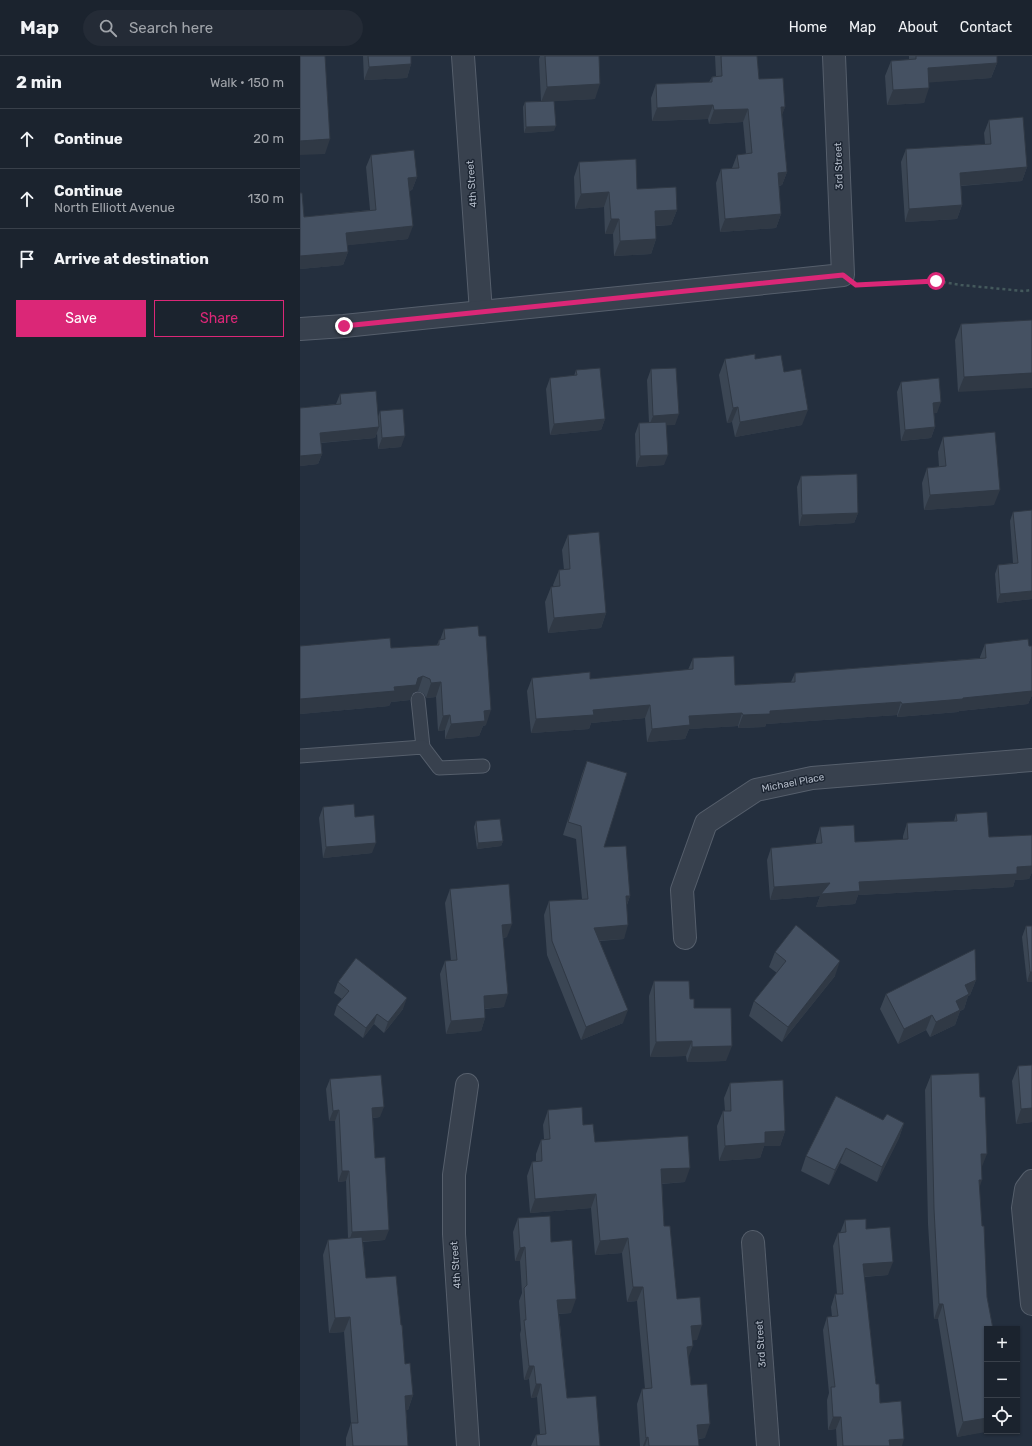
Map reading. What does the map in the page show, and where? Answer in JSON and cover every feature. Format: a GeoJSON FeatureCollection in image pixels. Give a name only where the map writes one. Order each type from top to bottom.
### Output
{"type":"FeatureCollection","features":[{"type":"Feature","properties":{"kind":"street","name":"4th Street"},"geometry":{"type":"LineString","coordinates":[[463,56],[480,312]]}},
{"type":"Feature","properties":{"kind":"street","name":"3rd Street"},"geometry":{"type":"LineString","coordinates":[[834,56],[843,275]]}},
{"type":"Feature","properties":{"kind":"street"},"geometry":{"type":"LineString","coordinates":[[300,329],[344,326],[843,275]]}},
{"type":"Feature","properties":{"kind":"street","name":"Michael Place"},"geometry":{"type":"LineString","coordinates":[[685,938],[682,890],[706,823],[756,790],[812,778],[1032,760]]}},
{"type":"Feature","properties":{"kind":"street","name":"4th Street"},"geometry":{"type":"LineString","coordinates":[[467,1085],[454,1175],[454,1234],[468,1446]]}},
{"type":"Feature","properties":{"kind":"street"},"geometry":{"type":"LineString","coordinates":[[1032,1181],[1026,1189],[1023,1208],[1032,1304]]}},
{"type":"Feature","properties":{"kind":"street","name":"3rd Street"},"geometry":{"type":"LineString","coordinates":[[753,1242],[768,1446]]}},
{"type":"Feature","properties":{"kind":"lane"},"geometry":{"type":"LineString","coordinates":[[418,699],[423,747],[439,768],[483,766]]}},
{"type":"Feature","properties":{"kind":"lane"},"geometry":{"type":"LineString","coordinates":[[300,756],[423,747]]}},
{"type":"Feature","properties":{"kind":"path"},"geometry":{"type":"LineString","coordinates":[[843,275],[856,285],[936,281],[1023,291],[1032,290]]}},
{"type":"Feature","properties":{"kind":"building"},"geometry":{"type":"Polygon","coordinates":[[[300,56],[325,56],[330,139],[300,141],[300,56]]]}},
{"type":"Feature","properties":{"kind":"building"},"geometry":{"type":"Polygon","coordinates":[[[368,56],[411,56],[411,64],[369,67],[368,56]]]}},
{"type":"Feature","properties":{"kind":"building"},"geometry":{"type":"Polygon","coordinates":[[[545,56],[599,56],[600,84],[547,87],[545,56]]]}},
{"type":"Feature","properties":{"kind":"building"},"geometry":{"type":"Polygon","coordinates":[[[721,56],[757,56],[759,79],[783,78],[785,107],[781,107],[787,172],[778,173],[781,214],[725,219],[721,169],[739,168],[737,155],[752,153],[748,109],[714,110],[713,105],[657,108],[656,84],[712,82],[712,77],[722,76],[721,56]]]}},
{"type":"Feature","properties":{"kind":"building"},"geometry":{"type":"Polygon","coordinates":[[[916,56],[997,56],[997,63],[928,68],[929,88],[893,90],[891,61],[916,59],[916,56]]]}},
{"type":"Feature","properties":{"kind":"building"},"geometry":{"type":"Polygon","coordinates":[[[554,101],[556,126],[526,127],[525,102],[554,101]]]}},
{"type":"Feature","properties":{"kind":"building"},"geometry":{"type":"Polygon","coordinates":[[[1023,117],[1027,167],[960,173],[962,205],[909,209],[906,149],[991,144],[989,120],[1023,117]]]}},
{"type":"Feature","properties":{"kind":"building"},"geometry":{"type":"Polygon","coordinates":[[[414,150],[417,177],[408,178],[413,226],[346,233],[348,252],[300,256],[300,193],[302,193],[304,217],[376,210],[371,155],[414,150]]]}},
{"type":"Feature","properties":{"kind":"building"},"geometry":{"type":"Polygon","coordinates":[[[636,159],[637,189],[676,187],[677,210],[655,211],[656,239],[620,241],[619,219],[611,219],[609,192],[581,194],[579,162],[636,159]]]}},
{"type":"Feature","properties":{"kind":"building"},"geometry":{"type":"Polygon","coordinates":[[[1032,320],[1032,373],[964,377],[961,324],[1032,320]]]}},
{"type":"Feature","properties":{"kind":"building"},"geometry":{"type":"Polygon","coordinates":[[[755,354],[755,359],[781,355],[784,372],[801,369],[808,410],[740,422],[738,407],[733,408],[725,359],[755,354]]]}},
{"type":"Feature","properties":{"kind":"building"},"geometry":{"type":"Polygon","coordinates":[[[600,368],[605,419],[554,424],[550,378],[577,375],[576,370],[600,368]]]}},
{"type":"Feature","properties":{"kind":"building"},"geometry":{"type":"Polygon","coordinates":[[[676,368],[679,414],[653,416],[651,369],[676,368]]]}},
{"type":"Feature","properties":{"kind":"building"},"geometry":{"type":"Polygon","coordinates":[[[939,378],[941,402],[933,403],[935,427],[905,430],[901,382],[939,378]]]}},
{"type":"Feature","properties":{"kind":"building"},"geometry":{"type":"Polygon","coordinates":[[[376,391],[379,427],[320,433],[322,454],[300,456],[300,408],[341,404],[340,394],[376,391]]]}},
{"type":"Feature","properties":{"kind":"building"},"geometry":{"type":"Polygon","coordinates":[[[403,409],[405,436],[382,438],[380,411],[403,409]]]}},
{"type":"Feature","properties":{"kind":"building"},"geometry":{"type":"Polygon","coordinates":[[[666,422],[668,455],[640,456],[639,423],[666,422]]]}},
{"type":"Feature","properties":{"kind":"building"},"geometry":{"type":"Polygon","coordinates":[[[995,432],[1000,490],[930,495],[927,468],[946,466],[943,437],[995,432]]]}},
{"type":"Feature","properties":{"kind":"building"},"geometry":{"type":"Polygon","coordinates":[[[857,474],[858,513],[802,515],[801,476],[857,474]]]}},
{"type":"Feature","properties":{"kind":"building"},"geometry":{"type":"Polygon","coordinates":[[[1032,510],[1032,591],[1000,594],[998,565],[1018,563],[1013,512],[1032,510]]]}},
{"type":"Feature","properties":{"kind":"building"},"geometry":{"type":"Polygon","coordinates":[[[599,532],[606,613],[554,618],[551,587],[560,586],[559,570],[570,569],[568,535],[599,532]]]}},
{"type":"Feature","properties":{"kind":"building"},"geometry":{"type":"Polygon","coordinates":[[[478,626],[479,636],[486,636],[491,710],[484,711],[485,721],[451,724],[450,715],[443,716],[441,682],[431,683],[430,679],[423,676],[418,678],[416,685],[394,687],[395,691],[300,699],[300,646],[390,638],[391,648],[439,645],[439,640],[445,639],[444,629],[478,626]]]}},
{"type":"Feature","properties":{"kind":"building"},"geometry":{"type":"Polygon","coordinates":[[[1028,639],[1029,646],[1032,646],[1032,691],[902,704],[901,702],[770,711],[770,714],[743,715],[742,713],[689,716],[690,725],[652,729],[650,705],[593,710],[594,715],[536,719],[532,678],[590,672],[590,679],[693,669],[693,658],[734,656],[735,685],[795,682],[795,673],[986,658],[985,644],[1028,639]]]}},
{"type":"Feature","properties":{"kind":"building"},"geometry":{"type":"Polygon","coordinates":[[[587,761],[627,773],[604,847],[626,846],[630,896],[626,896],[628,925],[594,928],[628,1010],[586,1027],[552,941],[549,901],[588,899],[581,826],[568,822],[587,761]]]}},
{"type":"Feature","properties":{"kind":"building"},"geometry":{"type":"Polygon","coordinates":[[[354,804],[355,817],[374,815],[376,843],[326,847],[323,807],[354,804]]]}},
{"type":"Feature","properties":{"kind":"building"},"geometry":{"type":"Polygon","coordinates":[[[987,812],[989,837],[1032,835],[1032,866],[1017,867],[1017,874],[859,882],[860,891],[821,894],[830,883],[774,887],[771,848],[822,843],[820,827],[854,825],[855,842],[908,839],[907,823],[957,821],[956,814],[987,812]]]}},
{"type":"Feature","properties":{"kind":"building"},"geometry":{"type":"Polygon","coordinates":[[[500,819],[503,841],[478,843],[476,821],[500,819]]]}},
{"type":"Feature","properties":{"kind":"building"},"geometry":{"type":"Polygon","coordinates":[[[509,884],[512,924],[502,925],[508,994],[484,996],[485,1018],[451,1021],[445,961],[457,960],[450,889],[509,884]]]}},
{"type":"Feature","properties":{"kind":"building"},"geometry":{"type":"Polygon","coordinates":[[[796,925],[840,961],[788,1027],[754,1001],[786,961],[775,952],[796,925]]]}},
{"type":"Feature","properties":{"kind":"building"},"geometry":{"type":"Polygon","coordinates":[[[1026,926],[1032,926],[1032,972],[1030,972],[1026,926]]]}},
{"type":"Feature","properties":{"kind":"building"},"geometry":{"type":"Polygon","coordinates":[[[975,949],[976,980],[965,985],[969,994],[956,1001],[960,1010],[936,1022],[932,1015],[904,1029],[886,994],[975,949]]]}},
{"type":"Feature","properties":{"kind":"building"},"geometry":{"type":"Polygon","coordinates":[[[356,958],[407,998],[388,1022],[377,1014],[366,1028],[337,1005],[349,991],[338,982],[356,958]]]}},
{"type":"Feature","properties":{"kind":"building"},"geometry":{"type":"Polygon","coordinates":[[[654,981],[689,981],[690,999],[694,999],[694,1008],[731,1008],[732,1046],[692,1047],[692,1041],[656,1042],[654,981]]]}},
{"type":"Feature","properties":{"kind":"building"},"geometry":{"type":"Polygon","coordinates":[[[1032,1065],[1032,1108],[1021,1109],[1018,1066],[1032,1065]]]}},
{"type":"Feature","properties":{"kind":"building"},"geometry":{"type":"Polygon","coordinates":[[[979,1073],[980,1097],[985,1097],[987,1154],[981,1154],[982,1180],[979,1180],[982,1226],[984,1226],[987,1297],[992,1326],[984,1326],[984,1418],[963,1422],[943,1304],[939,1304],[934,1209],[931,1075],[979,1073]]]}},
{"type":"Feature","properties":{"kind":"building"},"geometry":{"type":"Polygon","coordinates":[[[381,1075],[384,1107],[372,1108],[375,1158],[385,1157],[389,1230],[352,1232],[349,1171],[342,1171],[339,1110],[333,1111],[330,1079],[381,1075]]]}},
{"type":"Feature","properties":{"kind":"building"},"geometry":{"type":"Polygon","coordinates":[[[783,1080],[785,1131],[765,1132],[765,1143],[725,1146],[723,1111],[731,1111],[730,1083],[783,1080]]]}},
{"type":"Feature","properties":{"kind":"building"},"geometry":{"type":"Polygon","coordinates":[[[836,1096],[883,1120],[887,1114],[904,1123],[882,1167],[846,1148],[835,1170],[806,1156],[836,1096]]]}},
{"type":"Feature","properties":{"kind":"building"},"geometry":{"type":"Polygon","coordinates":[[[582,1107],[583,1125],[593,1124],[595,1142],[688,1136],[690,1168],[661,1169],[664,1226],[670,1226],[677,1299],[700,1297],[702,1325],[691,1326],[693,1346],[687,1347],[691,1385],[707,1384],[710,1424],[697,1425],[699,1446],[649,1446],[648,1437],[646,1438],[642,1389],[652,1388],[643,1287],[633,1287],[628,1238],[600,1241],[596,1194],[535,1199],[532,1162],[542,1161],[541,1140],[550,1139],[548,1110],[582,1107]]]}},
{"type":"Feature","properties":{"kind":"building"},"geometry":{"type":"Polygon","coordinates":[[[550,1216],[551,1242],[572,1240],[576,1299],[557,1300],[567,1398],[596,1396],[600,1446],[537,1446],[536,1435],[546,1434],[541,1384],[536,1384],[534,1366],[529,1366],[524,1320],[526,1320],[524,1288],[527,1285],[525,1247],[520,1248],[518,1218],[550,1216]]]}},
{"type":"Feature","properties":{"kind":"building"},"geometry":{"type":"Polygon","coordinates":[[[866,1219],[866,1229],[890,1227],[893,1262],[863,1264],[876,1384],[879,1384],[880,1403],[901,1401],[904,1439],[889,1440],[890,1446],[843,1446],[841,1417],[833,1417],[831,1387],[835,1387],[827,1317],[838,1316],[835,1294],[843,1294],[838,1233],[846,1232],[845,1220],[866,1219]]]}},
{"type":"Feature","properties":{"kind":"building"},"geometry":{"type":"Polygon","coordinates":[[[362,1237],[366,1278],[396,1276],[405,1364],[410,1363],[413,1395],[405,1396],[408,1446],[353,1446],[351,1423],[358,1423],[350,1317],[335,1318],[328,1240],[362,1237]]]}},
{"type":"Feature","properties":{"kind":"route"},"geometry":{"type":"LineString","coordinates":[[344,326],[843,275],[856,285],[936,281]]}}]}
